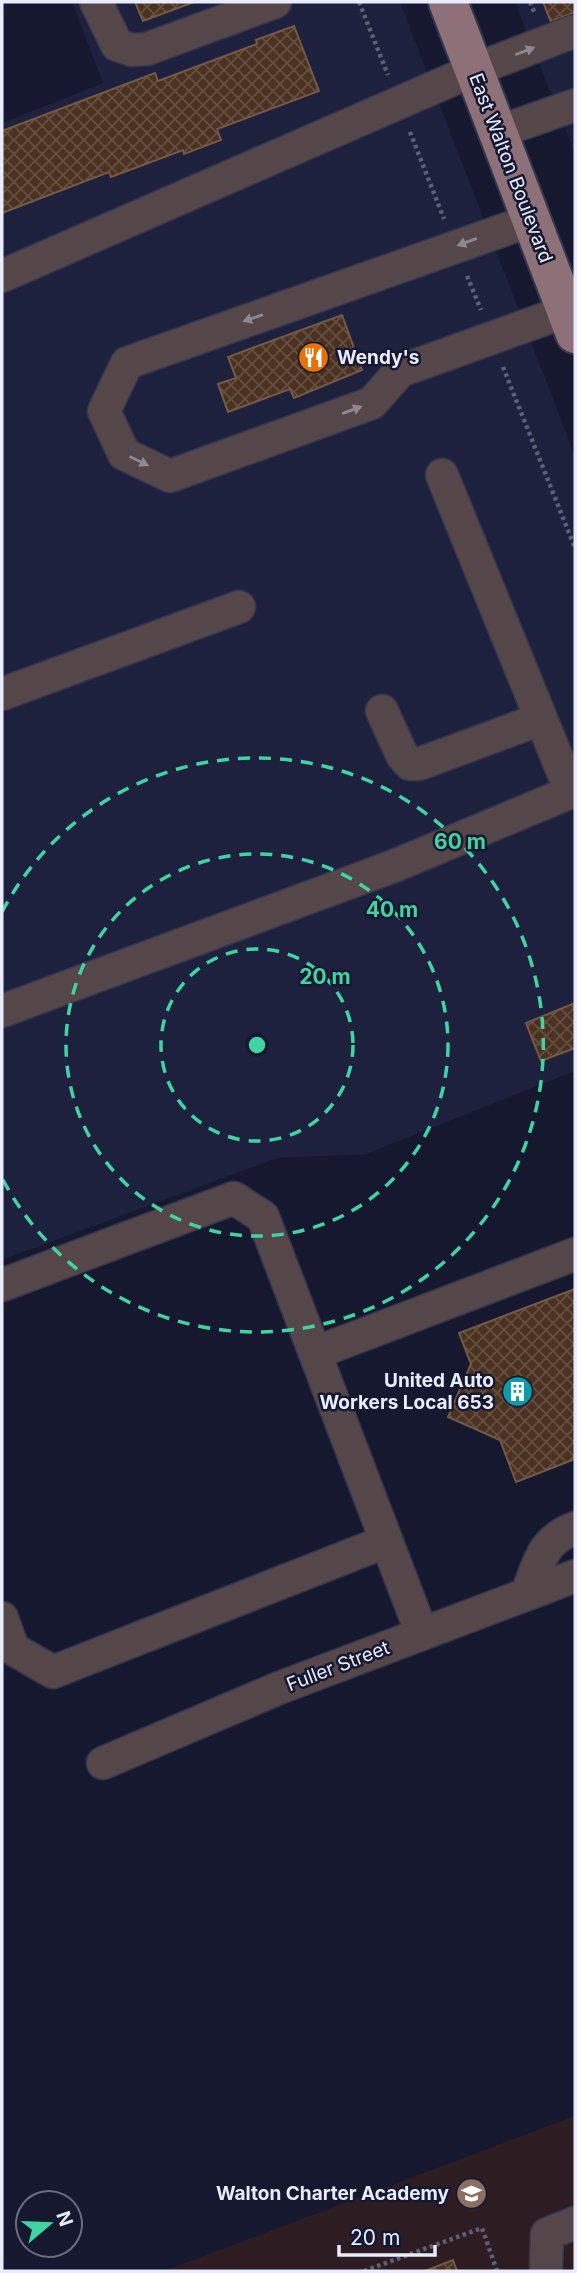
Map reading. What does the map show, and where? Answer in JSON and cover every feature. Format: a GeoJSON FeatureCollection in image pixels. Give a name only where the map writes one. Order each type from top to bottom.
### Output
{"type":"FeatureCollection","features":[{"type":"Feature","properties":{"kind":"main road","name":"East Walton Boulevard"},"geometry":{"type":"LineString","coordinates":[[448,2],[572,317]]}},
{"type":"Feature","properties":{"kind":"street"},"geometry":{"type":"LineString","coordinates":[[96,2],[117,45],[132,50],[147,49],[228,11],[275,2]]}},
{"type":"Feature","properties":{"kind":"street"},"geometry":{"type":"LineString","coordinates":[[2,276],[474,71],[575,31]]}},
{"type":"Feature","properties":{"kind":"street"},"geometry":{"type":"LineString","coordinates":[[498,132],[575,105]]}},
{"type":"Feature","properties":{"kind":"street"},"geometry":{"type":"LineString","coordinates":[[532,220],[127,363],[104,411],[124,454],[170,476],[373,402],[400,371],[572,317]]}},
{"type":"Feature","properties":{"kind":"street"},"geometry":{"type":"LineString","coordinates":[[2,1012],[394,866],[573,791],[442,475]]}},
{"type":"Feature","properties":{"kind":"street"},"geometry":{"type":"LineString","coordinates":[[2,694],[239,607]]}},
{"type":"Feature","properties":{"kind":"street"},"geometry":{"type":"LineString","coordinates":[[382,711],[402,755],[410,764],[419,764],[541,719]]}},
{"type":"Feature","properties":{"kind":"street"},"geometry":{"type":"LineString","coordinates":[[2,1285],[234,1198],[263,1217],[422,1634]]}},
{"type":"Feature","properties":{"kind":"street"},"geometry":{"type":"LineString","coordinates":[[315,1353],[575,1254]]}},
{"type":"Feature","properties":{"kind":"street"},"geometry":{"type":"LineString","coordinates":[[527,1594],[545,1547],[560,1534],[575,1528]]}},
{"type":"Feature","properties":{"kind":"street"},"geometry":{"type":"LineString","coordinates":[[2,1618],[13,1649],[54,1672],[387,1541]]}},
{"type":"Feature","properties":{"kind":"street","name":"Fuller Street"},"geometry":{"type":"LineString","coordinates":[[103,1763],[279,1688],[575,1576]]}},
{"type":"Feature","properties":{"kind":"street"},"geometry":{"type":"LineString","coordinates":[[546,2271],[547,2234],[575,2223]]}},
{"type":"Feature","properties":{"kind":"path"},"geometry":{"type":"LineString","coordinates":[[364,2271],[482,2228],[497,2271]]}},
{"type":"Feature","properties":{"kind":"shaded area"},"geometry":{"type":"Polygon","coordinates":[[[72,2],[400,2],[575,456],[575,1071],[366,1154],[277,1158],[2,1260],[2,123],[103,83],[72,2]]]}},
{"type":"Feature","properties":{"kind":"shaded area"},"geometry":{"type":"Polygon","coordinates":[[[515,2],[575,2],[575,154],[515,2]]]}},
{"type":"Feature","properties":{"kind":"shaded area","name":"Walton Charter Academy"},"geometry":{"type":"Polygon","coordinates":[[[575,2116],[575,2271],[164,2271],[575,2116]]]}},
{"type":"Feature","properties":{"kind":"building"},"geometry":{"type":"Polygon","coordinates":[[[135,2],[194,2],[143,21],[135,2]]]}},
{"type":"Feature","properties":{"kind":"building"},"geometry":{"type":"Polygon","coordinates":[[[543,2],[575,2],[575,12],[551,22],[543,2]]]}},
{"type":"Feature","properties":{"kind":"building"},"geometry":{"type":"Polygon","coordinates":[[[294,26],[319,91],[217,129],[221,140],[184,154],[183,150],[111,177],[109,172],[2,213],[2,131],[155,73],[158,81],[257,44],[256,40],[294,26]]]}},
{"type":"Feature","properties":{"kind":"building"},"geometry":{"type":"Polygon","coordinates":[[[342,315],[362,370],[294,398],[290,389],[228,412],[218,384],[236,378],[228,357],[342,315]]]}},
{"type":"Feature","properties":{"kind":"building"},"geometry":{"type":"Polygon","coordinates":[[[575,1003],[575,1048],[541,1061],[526,1023],[575,1003]]]}},
{"type":"Feature","properties":{"kind":"building","name":"United Auto Workers Local 653"},"geometry":{"type":"Polygon","coordinates":[[[575,1289],[575,1459],[516,1482],[500,1440],[448,1417],[471,1364],[459,1333],[575,1289]]]}},
{"type":"Feature","properties":{"kind":"building"},"geometry":{"type":"Polygon","coordinates":[[[453,2260],[457,2271],[425,2271],[453,2260]]]}},
{"type":"Feature","properties":{"kind":"place","name":"Wendy's"},"geometry":{"type":"Point","coordinates":[314,357]}},
{"type":"Feature","properties":{"kind":"place","name":"United Auto Workers Local 653"},"geometry":{"type":"Point","coordinates":[517,1391]}},
{"type":"Feature","properties":{"kind":"place","name":"Walton Charter Academy"},"geometry":{"type":"Point","coordinates":[472,2193]}}]}
